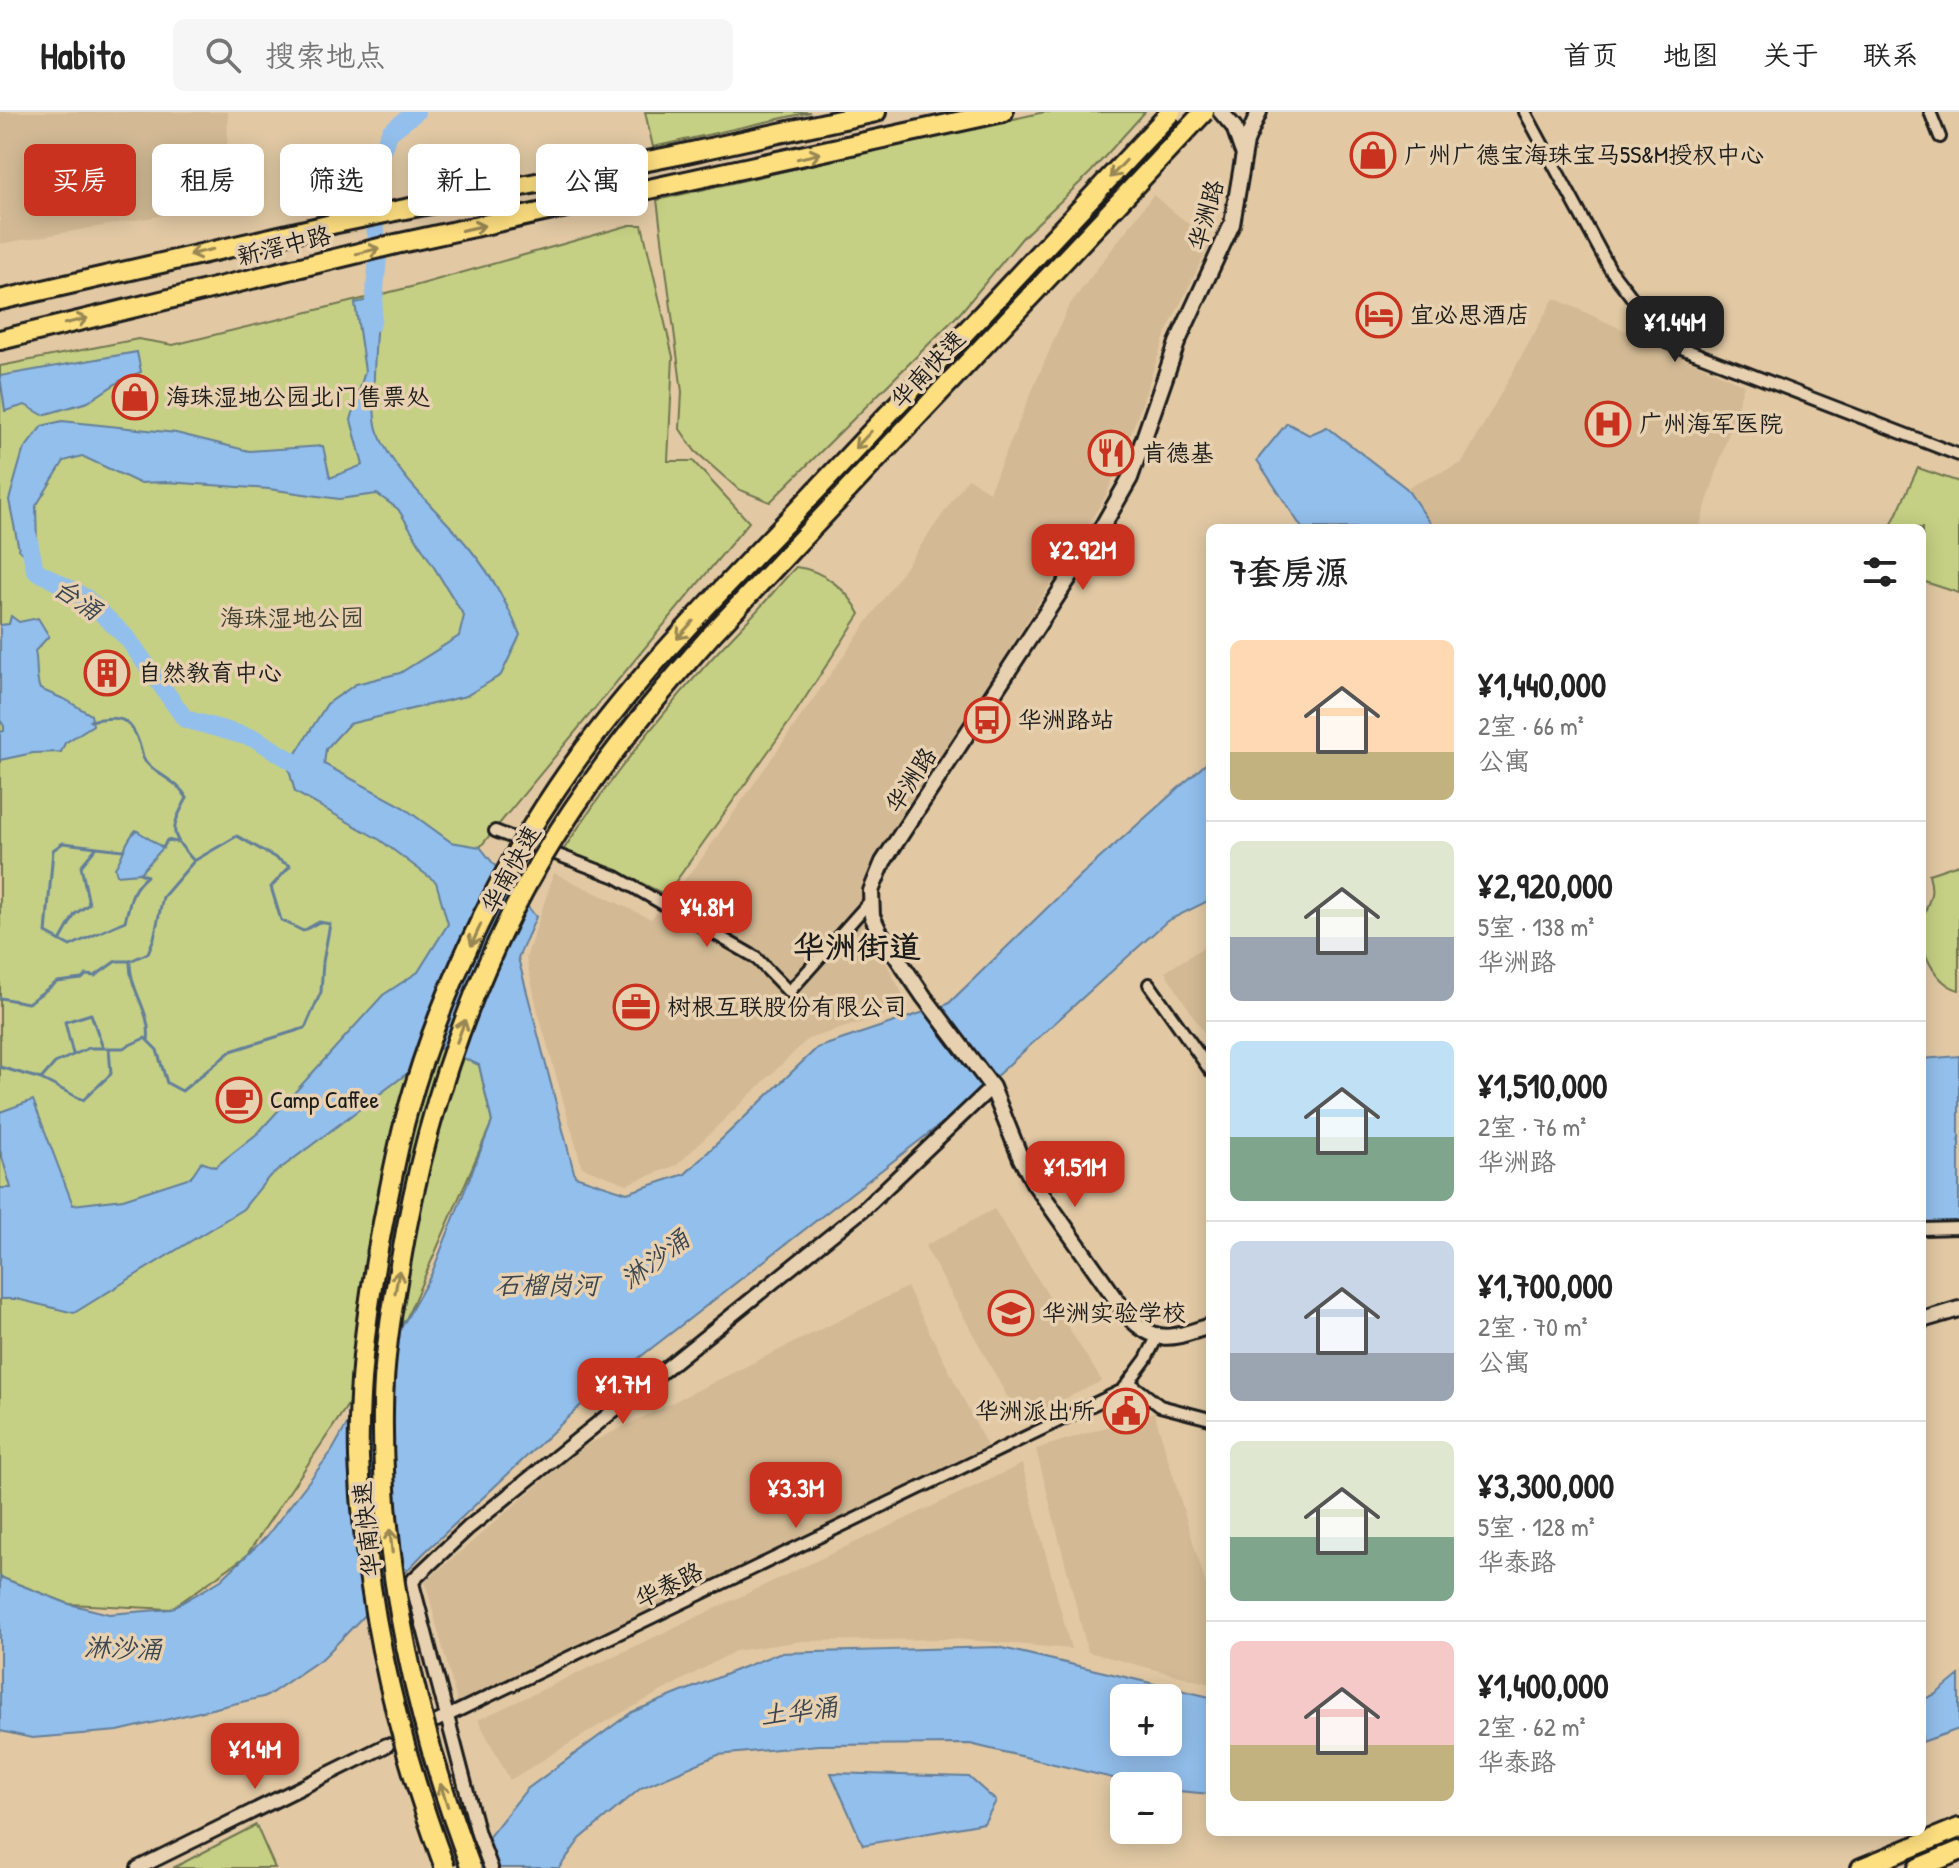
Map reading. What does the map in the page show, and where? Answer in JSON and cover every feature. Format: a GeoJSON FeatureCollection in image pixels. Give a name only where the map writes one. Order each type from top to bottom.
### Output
{"type":"FeatureCollection","features":[{"type":"Feature","properties":{"kind":"highway","name":"新滘中路"},"geometry":{"type":"LineString","coordinates":[[0,300],[332,224],[876,112]]}},
{"type":"Feature","properties":{"kind":"highway","name":"新滘中路"},"geometry":{"type":"LineString","coordinates":[[0,340],[396,244],[1003,112]]}},
{"type":"Feature","properties":{"kind":"highway","name":"华南快速"},"geometry":{"type":"LineString","coordinates":[[445,1868],[410,1766],[386,1667],[365,1525],[359,1415],[370,1295],[395,1160],[430,1043],[452,988],[502,879],[530,831],[557,788],[636,684],[1171,112]]}},
{"type":"Feature","properties":{"kind":"highway","name":"华南快速"},"geometry":{"type":"LineString","coordinates":[[471,1868],[446,1800],[407,1651],[391,1542],[383,1414],[388,1340],[414,1183],[448,1066],[469,1009],[538,864],[603,764],[640,717],[712,634],[1204,112]]}},
{"type":"Feature","properties":{"kind":"highway"},"geometry":{"type":"LineString","coordinates":[[1861,1868],[1959,1828]]}},
{"type":"Feature","properties":{"kind":"highway"},"geometry":{"type":"LineString","coordinates":[[1918,1868],[1959,1851]]}},
{"type":"Feature","properties":{"kind":"main road"},"geometry":{"type":"LineString","coordinates":[[1221,112],[1234,127],[1241,142],[1243,163]]}},
{"type":"Feature","properties":{"kind":"main road"},"geometry":{"type":"LineString","coordinates":[[1243,163],[1247,112]]}},
{"type":"Feature","properties":{"kind":"main road"},"geometry":{"type":"LineString","coordinates":[[1243,163],[1250,127],[1259,112]]}},
{"type":"Feature","properties":{"kind":"main road","name":"华洲路"},"geometry":{"type":"LineString","coordinates":[[871,900],[871,891],[883,862],[1093,542],[1130,478],[1177,343],[1232,224],[1243,163]]}},
{"type":"Feature","properties":{"kind":"main road"},"geometry":{"type":"LineString","coordinates":[[871,900],[872,916],[879,931],[992,1087],[1034,1183],[1128,1316],[1157,1337],[1171,1338],[1206,1327]]}},
{"type":"Feature","properties":{"kind":"main road"},"geometry":{"type":"LineString","coordinates":[[1926,1319],[1959,1309]]}},
{"type":"Feature","properties":{"kind":"street"},"geometry":{"type":"LineString","coordinates":[[1525,112],[1610,269],[1666,342],[1959,455]]}},
{"type":"Feature","properties":{"kind":"street"},"geometry":{"type":"LineString","coordinates":[[1930,112],[1940,137]]}},
{"type":"Feature","properties":{"kind":"street"},"geometry":{"type":"LineString","coordinates":[[495,831],[616,877],[755,957],[789,992],[871,900]]}},
{"type":"Feature","properties":{"kind":"street"},"geometry":{"type":"LineString","coordinates":[[1149,984],[1206,1064]]}},
{"type":"Feature","properties":{"kind":"street"},"geometry":{"type":"LineString","coordinates":[[491,1868],[443,1719],[412,1583],[414,1579],[468,1528],[865,1208],[992,1087]]}},
{"type":"Feature","properties":{"kind":"street"},"geometry":{"type":"LineString","coordinates":[[1926,1229],[1959,1228]]}},
{"type":"Feature","properties":{"kind":"street","name":"华泰路"},"geometry":{"type":"LineString","coordinates":[[443,1719],[1123,1390],[1146,1359],[1157,1337]]}},
{"type":"Feature","properties":{"kind":"street"},"geometry":{"type":"LineString","coordinates":[[1129,1382],[1160,1406],[1206,1418]]}},
{"type":"Feature","properties":{"kind":"street"},"geometry":{"type":"LineString","coordinates":[[138,1868],[387,1745]]}},
{"type":"Feature","properties":{"kind":"shaded area"},"geometry":{"type":"Polygon","coordinates":[[[0,112],[228,112],[227,144],[152,144],[152,216],[158,216],[0,244],[0,112]]]}},
{"type":"Feature","properties":{"kind":"shaded area"},"geometry":{"type":"Polygon","coordinates":[[[1153,195],[1211,242],[1166,333],[1106,496],[874,864],[863,893],[866,923],[909,1007],[808,1039],[677,1165],[627,1184],[582,1167],[526,958],[554,873],[651,919],[697,865],[968,478],[989,492],[1068,307],[1153,195]]]}},
{"type":"Feature","properties":{"kind":"shaded area","name":"广州海军医院"},"geometry":{"type":"Polygon","coordinates":[[[1554,298],[1744,385],[1700,524],[1431,524],[1406,488],[1462,463],[1554,298]]]}},
{"type":"Feature","properties":{"kind":"shaded area"},"geometry":{"type":"Polygon","coordinates":[[[1206,946],[1206,1036],[1165,972],[1206,946]]]}},
{"type":"Feature","properties":{"kind":"shaded area","name":"华洲实验学校"},"geometry":{"type":"Polygon","coordinates":[[[994,1209],[1102,1381],[1020,1420],[925,1246],[994,1209]]]}},
{"type":"Feature","properties":{"kind":"shaded area"},"geometry":{"type":"Polygon","coordinates":[[[907,1287],[987,1446],[458,1705],[425,1582],[582,1447],[907,1287]]]}},
{"type":"Feature","properties":{"kind":"shaded area"},"geometry":{"type":"Polygon","coordinates":[[[1154,1412],[1206,1585],[1206,1683],[1088,1652],[1036,1449],[1154,1412]]]}},
{"type":"Feature","properties":{"kind":"shaded area"},"geometry":{"type":"Polygon","coordinates":[[[1022,1464],[1071,1649],[954,1639],[802,1641],[735,1651],[600,1725],[510,1780],[478,1720],[1022,1464]]]}},
{"type":"Feature","properties":{"kind":"green space"},"geometry":{"type":"Polygon","coordinates":[[[645,112],[810,112],[653,147],[645,112]]]}},
{"type":"Feature","properties":{"kind":"green space"},"geometry":{"type":"Polygon","coordinates":[[[1044,112],[1145,112],[1090,173],[1023,237],[961,312],[770,502],[738,489],[695,451],[680,429],[682,392],[657,200],[1044,112]]]}},
{"type":"Feature","properties":{"kind":"green space","name":"海珠湿地公园"},"geometry":{"type":"Polygon","coordinates":[[[630,225],[642,225],[673,357],[668,461],[693,461],[749,522],[480,847],[479,1065],[492,1122],[407,1317],[246,1556],[171,1609],[69,1604],[0,1577],[0,366],[138,339],[173,345],[411,287],[630,225]]]}},
{"type":"Feature","properties":{"kind":"green space"},"geometry":{"type":"Polygon","coordinates":[[[1918,468],[1959,482],[1959,593],[1926,582],[1926,524],[1892,524],[1918,468]]]}},
{"type":"Feature","properties":{"kind":"green space"},"geometry":{"type":"Polygon","coordinates":[[[796,567],[816,572],[834,583],[849,597],[860,614],[790,721],[666,895],[629,877],[562,852],[650,730],[796,567]]]}},
{"type":"Feature","properties":{"kind":"green space"},"geometry":{"type":"Polygon","coordinates":[[[1959,864],[1959,990],[1942,980],[1926,955],[1926,909],[1931,895],[1929,874],[1959,864]]]}},
{"type":"Feature","properties":{"kind":"green space"},"geometry":{"type":"Polygon","coordinates":[[[256,1825],[275,1868],[173,1868],[256,1825]]]}},
{"type":"Feature","properties":{"kind":"water","name":"石榴岗河"},"geometry":{"type":"Polygon","coordinates":[[[378,298],[375,421],[385,447],[403,475],[479,560],[501,595],[520,635],[501,675],[466,696],[349,724],[326,749],[324,764],[400,805],[451,842],[480,847],[536,917],[518,958],[575,1176],[627,1193],[685,1174],[817,1048],[948,1004],[1081,875],[1206,764],[1206,902],[1167,921],[959,1110],[595,1392],[424,1553],[324,1657],[267,1696],[118,1731],[32,1738],[0,1731],[0,1577],[69,1604],[109,1614],[171,1609],[221,1580],[266,1537],[332,1451],[431,1275],[492,1122],[479,1065],[441,1048],[268,1178],[243,1209],[74,1313],[17,1299],[0,1299],[0,1188],[11,1188],[0,1150],[0,1112],[33,1100],[73,1205],[123,1199],[191,1177],[201,1162],[215,1167],[258,1133],[383,995],[418,972],[448,924],[436,882],[380,840],[295,792],[288,766],[327,704],[356,684],[400,673],[459,636],[464,616],[398,509],[377,494],[339,499],[269,489],[139,483],[82,456],[64,461],[36,506],[37,546],[33,560],[19,550],[9,500],[23,451],[42,426],[62,421],[176,433],[249,451],[323,446],[330,478],[363,465],[351,420],[365,371],[355,303],[378,298]]]}},
{"type":"Feature","properties":{"kind":"water"},"geometry":{"type":"Polygon","coordinates":[[[137,352],[141,372],[120,381],[88,402],[43,415],[25,405],[5,411],[0,376],[137,352]]]}},
{"type":"Feature","properties":{"kind":"water"},"geometry":{"type":"Polygon","coordinates":[[[1287,423],[1309,435],[1327,427],[1406,488],[1431,524],[1299,524],[1257,460],[1287,423]]]}},
{"type":"Feature","properties":{"kind":"water"},"geometry":{"type":"Polygon","coordinates":[[[11,616],[19,622],[38,618],[49,636],[35,651],[40,689],[91,715],[93,725],[65,743],[61,752],[33,753],[0,760],[0,732],[4,731],[4,726],[0,720],[0,625],[9,624],[11,616]]]}},
{"type":"Feature","properties":{"kind":"water"},"geometry":{"type":"Polygon","coordinates":[[[136,830],[163,848],[140,873],[117,875],[115,868],[136,830]]]}},
{"type":"Feature","properties":{"kind":"water"},"geometry":{"type":"Polygon","coordinates":[[[1959,1056],[1959,1223],[1926,1222],[1926,1059],[1959,1056]]]}},
{"type":"Feature","properties":{"kind":"water","name":"土华涌"},"geometry":{"type":"Polygon","coordinates":[[[998,1647],[1155,1684],[1110,1684],[1110,1756],[1182,1756],[1182,1690],[1206,1696],[1206,1794],[1182,1791],[1182,1772],[1110,1772],[1110,1777],[970,1744],[818,1745],[718,1755],[641,1788],[580,1839],[559,1868],[464,1868],[527,1789],[632,1712],[779,1653],[998,1647]]]}},
{"type":"Feature","properties":{"kind":"water"},"geometry":{"type":"Polygon","coordinates":[[[1959,1675],[1959,1729],[1926,1741],[1926,1698],[1959,1675]]]}},
{"type":"Feature","properties":{"kind":"water"},"geometry":{"type":"Polygon","coordinates":[[[831,1773],[969,1777],[996,1801],[984,1823],[863,1845],[831,1773]]]}},
{"type":"Feature","properties":{"kind":"waterway","name":"台涌"},"geometry":{"type":"LineString","coordinates":[[372,323],[379,246],[371,209],[372,173],[390,132],[416,112]]}},
{"type":"Feature","properties":{"kind":"waterway","name":"台涌"},"geometry":{"type":"LineString","coordinates":[[28,536],[35,570],[86,598],[128,639],[185,719],[256,739],[310,772]]}},
{"type":"Feature","properties":{"kind":"waterway"},"geometry":{"type":"LineString","coordinates":[[90,721],[115,718],[127,723],[135,734],[145,761],[183,792],[187,798],[177,817],[175,831],[180,844],[194,861]]}},
{"type":"Feature","properties":{"kind":"waterway"},"geometry":{"type":"LineString","coordinates":[[0,998],[28,1003],[57,982],[95,976],[116,961],[130,961],[148,953],[163,897],[194,861],[237,836],[290,866],[271,887],[281,920],[303,931],[319,922],[330,924],[321,992],[305,1028],[231,1051],[182,1091],[167,1083],[157,1050],[145,1038],[123,1048],[89,1048],[55,1063],[41,1079],[0,1067]]}},
{"type":"Feature","properties":{"kind":"waterway"},"geometry":{"type":"LineString","coordinates":[[163,848],[167,840],[176,842]]}},
{"type":"Feature","properties":{"kind":"waterway"},"geometry":{"type":"LineString","coordinates":[[123,850],[63,843],[53,850],[46,933],[70,946],[125,921],[134,892],[147,876],[140,873]]}},
{"type":"Feature","properties":{"kind":"waterway"},"geometry":{"type":"LineString","coordinates":[[60,941],[75,914],[89,904],[81,866],[96,848]]}},
{"type":"Feature","properties":{"kind":"waterway"},"geometry":{"type":"LineString","coordinates":[[130,961],[133,982],[147,1020],[148,1041]]}},
{"type":"Feature","properties":{"kind":"waterway"},"geometry":{"type":"LineString","coordinates":[[73,1054],[65,1022],[91,1014],[103,1048]]}},
{"type":"Feature","properties":{"kind":"waterway"},"geometry":{"type":"LineString","coordinates":[[41,1079],[83,1100],[111,1074],[109,1048]]}},
{"type":"Feature","properties":{"kind":"tunnel"},"geometry":{"type":"LineString","coordinates":[[387,1745],[428,1726]]}},
{"type":"Feature","properties":{"kind":"place","name":"广州广德宝海珠宝马5S&M授权中心"},"geometry":{"type":"Point","coordinates":[1373,155]}},
{"type":"Feature","properties":{"kind":"place","name":"宜必思酒店"},"geometry":{"type":"Point","coordinates":[1379,315]}},
{"type":"Feature","properties":{"kind":"place","name":"海珠湿地公园北门售票处"},"geometry":{"type":"Point","coordinates":[135,397]}},
{"type":"Feature","properties":{"kind":"place","name":"广州海军医院"},"geometry":{"type":"Point","coordinates":[1608,424]}},
{"type":"Feature","properties":{"kind":"place","name":"肯德基"},"geometry":{"type":"Point","coordinates":[1111,453]}},
{"type":"Feature","properties":{"kind":"place","name":"自然教育中心"},"geometry":{"type":"Point","coordinates":[107,673]}},
{"type":"Feature","properties":{"kind":"place","name":"华洲路站"},"geometry":{"type":"Point","coordinates":[987,720]}},
{"type":"Feature","properties":{"kind":"place","name":"树根互联股份有限公司"},"geometry":{"type":"Point","coordinates":[636,1007]}},
{"type":"Feature","properties":{"kind":"place","name":"Camp Caffee"},"geometry":{"type":"Point","coordinates":[239,1100]}},
{"type":"Feature","properties":{"kind":"place","name":"华洲实验学校"},"geometry":{"type":"Point","coordinates":[1011,1313]}},
{"type":"Feature","properties":{"kind":"place","name":"华洲派出所"},"geometry":{"type":"Point","coordinates":[1126,1411]}},
{"type":"Feature","properties":{"kind":"district","name":"华洲街道"},"geometry":{"type":"Point","coordinates":[857,947]}},
{"type":"Feature","properties":{"kind":"water label","name":"淋沙涌"},"geometry":{"type":"Point","coordinates":[655,1259]}},
{"type":"Feature","properties":{"kind":"water label","name":"淋沙涌"},"geometry":{"type":"Point","coordinates":[123,1648]}}]}
